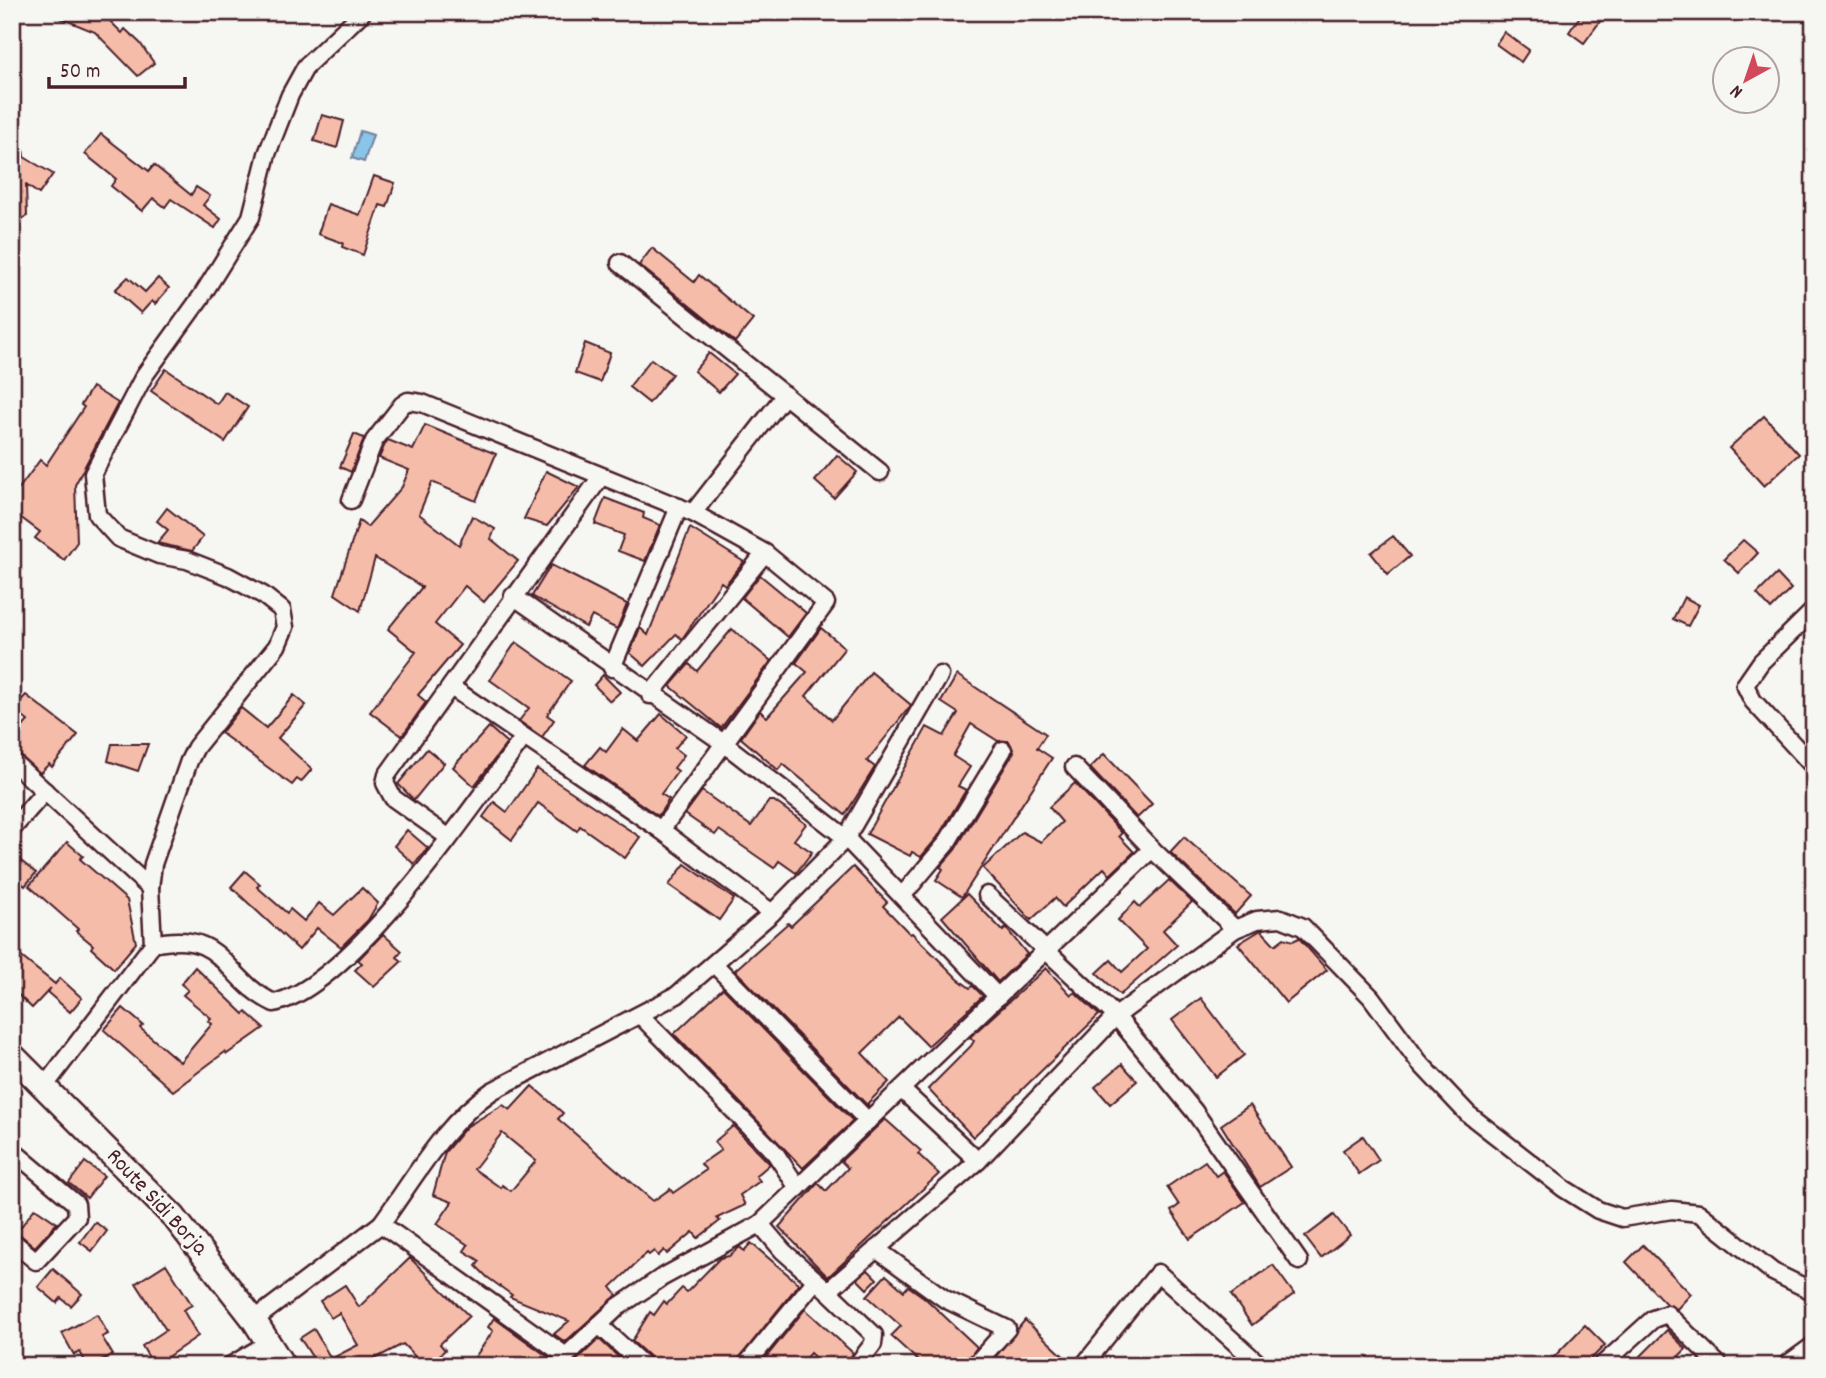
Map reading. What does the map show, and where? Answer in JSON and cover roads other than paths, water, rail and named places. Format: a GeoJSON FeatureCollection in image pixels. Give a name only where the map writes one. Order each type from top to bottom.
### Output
{"type":"FeatureCollection","features":[{"type":"Feature","properties":{"kind":"street"},"geometry":{"type":"LineString","coordinates":[[44,1087],[153,944],[150,888],[162,836],[196,747],[277,646],[285,627],[282,610],[240,582],[187,560],[159,555],[118,538],[97,514],[92,488],[93,474],[144,376],[201,297],[251,217],[267,154],[290,95],[306,66],[363,12]]}},
{"type":"Feature","properties":{"kind":"street"},"geometry":{"type":"LineString","coordinates":[[620,264],[880,472]]}},
{"type":"Feature","properties":{"kind":"street"},"geometry":{"type":"LineString","coordinates":[[612,668],[686,510],[785,395]]}},
{"type":"Feature","properties":{"kind":"street"},"geometry":{"type":"LineString","coordinates":[[351,500],[374,441],[401,405],[408,401],[422,403],[600,478],[686,510],[765,553],[825,603],[661,830]]}},
{"type":"Feature","properties":{"kind":"street"},"geometry":{"type":"LineString","coordinates":[[448,837],[393,798],[385,783],[513,596],[600,478]]}},
{"type":"Feature","properties":{"kind":"street"},"geometry":{"type":"LineString","coordinates":[[650,695],[765,553]]}},
{"type":"Feature","properties":{"kind":"street"},"geometry":{"type":"LineString","coordinates":[[513,596],[650,695],[722,742],[846,838],[998,997]]}},
{"type":"Feature","properties":{"kind":"street"},"geometry":{"type":"LineString","coordinates":[[1814,610],[1761,662],[1745,685],[1747,693],[1814,767]]}},
{"type":"Feature","properties":{"kind":"street"},"geometry":{"type":"LineString","coordinates":[[254,1320],[382,1224],[447,1129],[466,1109],[492,1091],[677,995],[772,913],[846,838],[940,675]]}},
{"type":"Feature","properties":{"kind":"street"},"geometry":{"type":"LineString","coordinates":[[451,687],[661,830],[772,913]]}},
{"type":"Feature","properties":{"kind":"street"},"geometry":{"type":"LineString","coordinates":[[153,944],[177,939],[197,941],[221,958],[262,998],[274,1003],[287,1000],[308,989],[347,957],[448,837],[524,737]]}},
{"type":"Feature","properties":{"kind":"street"},"geometry":{"type":"LineString","coordinates":[[902,896],[946,844],[1003,750]]}},
{"type":"Feature","properties":{"kind":"street"},"geometry":{"type":"LineString","coordinates":[[12,761],[150,888]]}},
{"type":"Feature","properties":{"kind":"street"},"geometry":{"type":"LineString","coordinates":[[1074,768],[1152,849],[1235,929]]}},
{"type":"Feature","properties":{"kind":"street"},"geometry":{"type":"LineString","coordinates":[[12,829],[45,791]]}},
{"type":"Feature","properties":{"kind":"street"},"geometry":{"type":"LineString","coordinates":[[382,1224],[562,1361],[618,1307],[661,1278],[760,1224],[1152,849]]}},
{"type":"Feature","properties":{"kind":"street"},"geometry":{"type":"LineString","coordinates":[[987,895],[1116,1016],[1194,1111],[1299,1261]]}},
{"type":"Feature","properties":{"kind":"street"},"geometry":{"type":"LineString","coordinates":[[745,1366],[822,1286],[876,1249],[978,1161],[1116,1016],[1235,929],[1257,920],[1281,918],[1303,927],[1371,997],[1419,1062],[1468,1114],[1563,1188],[1598,1210],[1622,1217],[1686,1209],[1699,1213],[1773,1272],[1814,1292]]}},
{"type":"Feature","properties":{"kind":"street"},"geometry":{"type":"LineString","coordinates":[[714,964],[868,1121]]}},
{"type":"Feature","properties":{"kind":"street"},"geometry":{"type":"LineString","coordinates":[[641,1016],[775,1153],[798,1188]]}},
{"type":"Feature","properties":{"kind":"street","name":"Route Sidi Borja"},"geometry":{"type":"LineString","coordinates":[[12,1055],[174,1217],[254,1320],[283,1366]]}},
{"type":"Feature","properties":{"kind":"street"},"geometry":{"type":"LineString","coordinates":[[902,1090],[978,1161]]}},
{"type":"Feature","properties":{"kind":"street"},"geometry":{"type":"LineString","coordinates":[[12,1150],[76,1205],[79,1212],[36,1261],[12,1241]]}},
{"type":"Feature","properties":{"kind":"street"},"geometry":{"type":"LineString","coordinates":[[760,1224],[874,1335],[873,1344],[856,1366]]}},
{"type":"Feature","properties":{"kind":"street"},"geometry":{"type":"LineString","coordinates":[[876,1249],[945,1299],[1007,1329],[974,1366]]}},
{"type":"Feature","properties":{"kind":"street"},"geometry":{"type":"LineString","coordinates":[[1083,1366],[1158,1273],[1261,1366]]}},
{"type":"Feature","properties":{"kind":"street"},"geometry":{"type":"LineString","coordinates":[[1601,1366],[1653,1319],[1667,1314],[1720,1366]]}},
{"type":"Feature","properties":{"kind":"street"},"geometry":{"type":"LineString","coordinates":[[599,1325],[644,1366]]}},
{"type":"Feature","properties":{"kind":"street"},"geometry":{"type":"LineString","coordinates":[[230,1366],[268,1343]]}},
{"type":"Feature","properties":{"kind":"street"},"geometry":{"type":"LineString","coordinates":[[1785,1366],[1814,1345]]}},
{"type":"Feature","properties":{"kind":"water"},"geometry":{"type":"Polygon","coordinates":[[[360,131],[373,135],[364,162],[352,158],[360,131]]]}}]}
